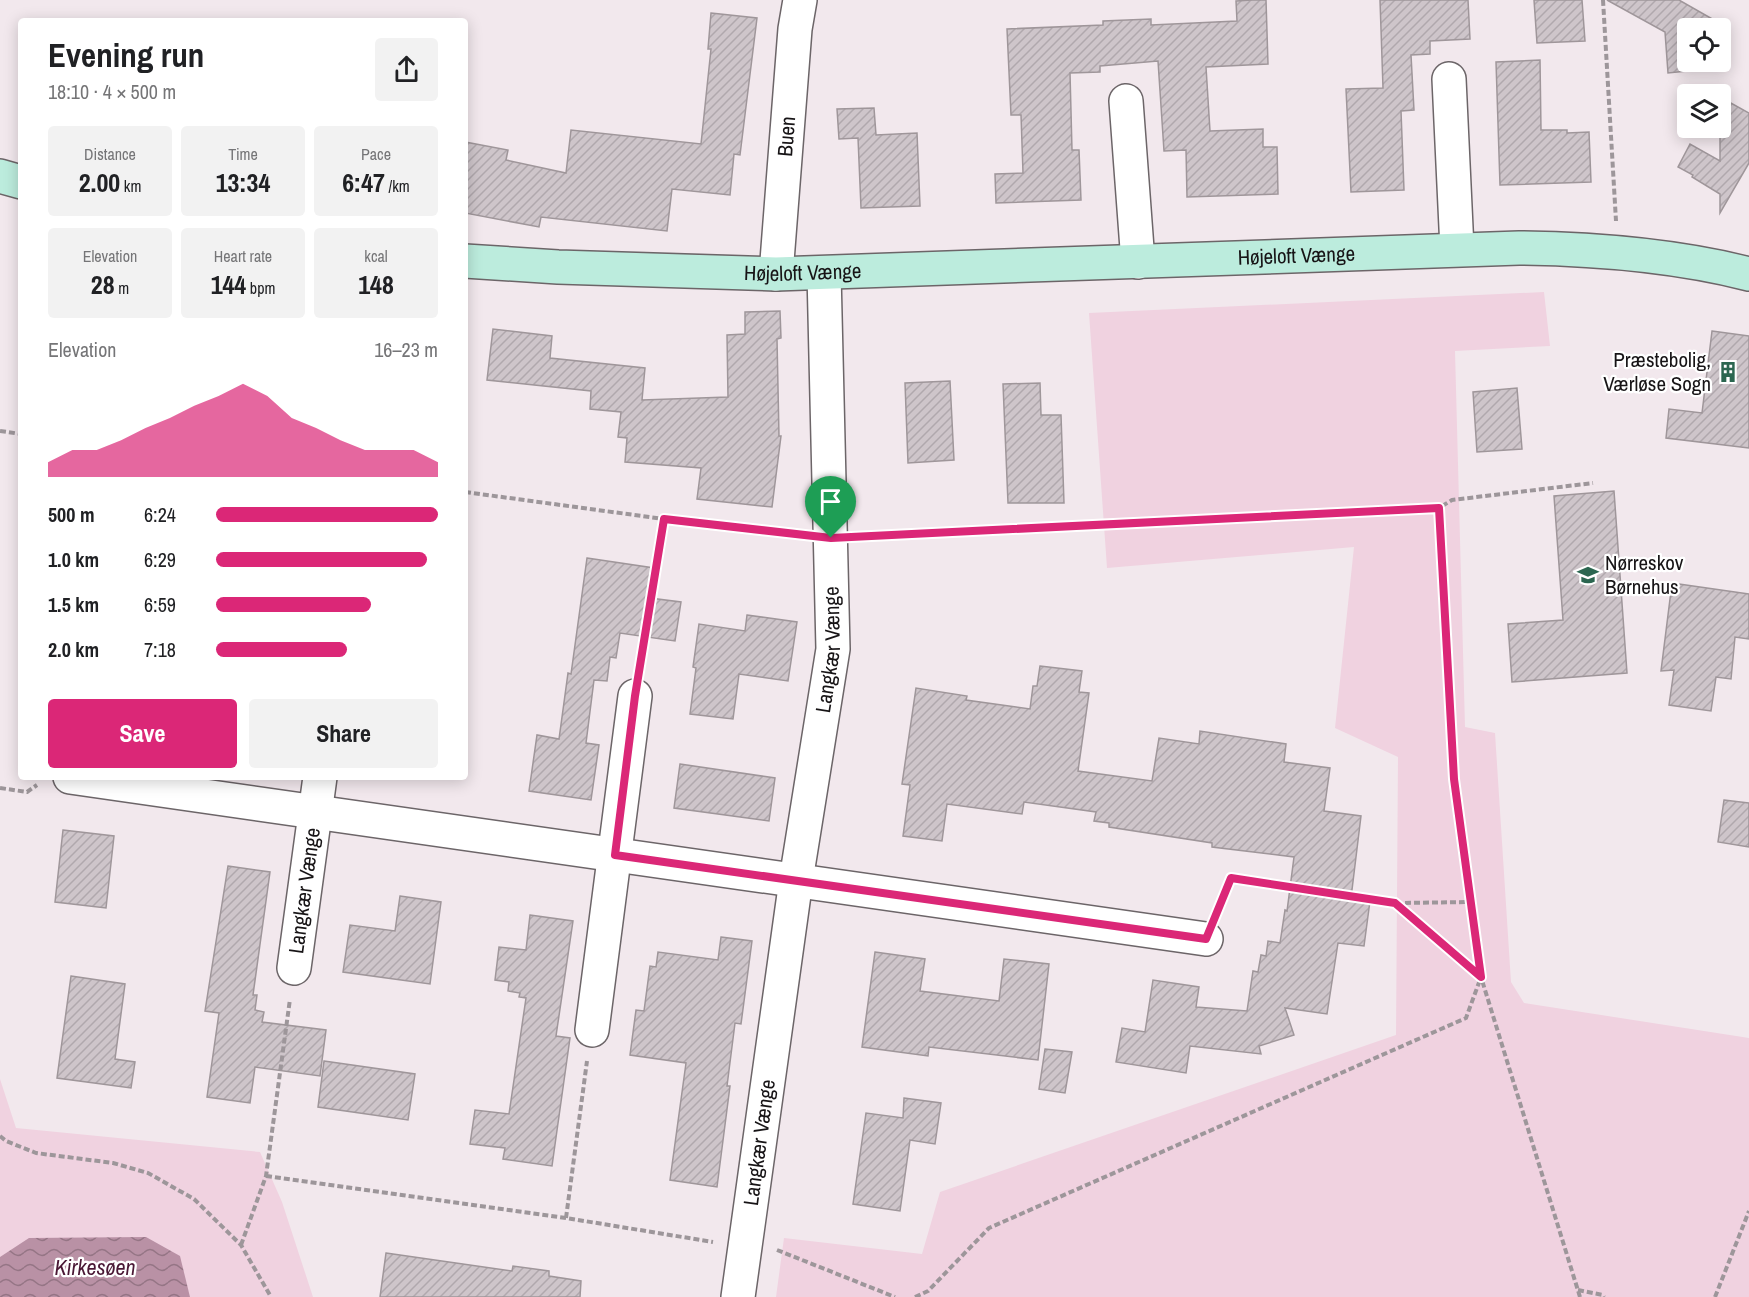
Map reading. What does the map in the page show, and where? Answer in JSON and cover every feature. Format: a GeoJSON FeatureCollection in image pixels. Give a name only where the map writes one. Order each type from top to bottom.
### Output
{"type":"FeatureCollection","features":[{"type":"Feature","properties":{"kind":"street","name":"Buen"},"geometry":{"type":"LineString","coordinates":[[776,274],[795,29],[800,0]]}},
{"type":"Feature","properties":{"kind":"street"},"geometry":{"type":"LineString","coordinates":[[1449,79],[1457,249]]}},
{"type":"Feature","properties":{"kind":"street"},"geometry":{"type":"LineString","coordinates":[[1126,101],[1138,262]]}},
{"type":"Feature","properties":{"kind":"street"},"geometry":{"type":"LineString","coordinates":[[0,176],[18,181]]}},
{"type":"Feature","properties":{"kind":"street","name":"Højeloft Vænge"},"geometry":{"type":"LineString","coordinates":[[468,261],[558,267],[776,274],[1457,249],[1571,248],[1619,252],[1748,270]]}},
{"type":"Feature","properties":{"kind":"street","name":"Langkær Vænge"},"geometry":{"type":"LineString","coordinates":[[738,1297],[796,880],[833,649],[824,273]]}},
{"type":"Feature","properties":{"kind":"street"},"geometry":{"type":"LineString","coordinates":[[592,1030],[635,696]]}},
{"type":"Feature","properties":{"kind":"street","name":"Langkær Vænge"},"geometry":{"type":"LineString","coordinates":[[63,780],[315,812],[1206,939]]}},
{"type":"Feature","properties":{"kind":"street","name":"Langkær Vænge"},"geometry":{"type":"LineString","coordinates":[[294,968],[320,780]]}},
{"type":"Feature","properties":{"kind":"path"},"geometry":{"type":"LineString","coordinates":[[1603,0],[1619,252]]}},
{"type":"Feature","properties":{"kind":"path"},"geometry":{"type":"LineString","coordinates":[[0,431],[18,434]]}},
{"type":"Feature","properties":{"kind":"path"},"geometry":{"type":"LineString","coordinates":[[468,492],[664,519],[831,538],[1439,508],[1452,500],[1593,483]]}},
{"type":"Feature","properties":{"kind":"path"},"geometry":{"type":"LineString","coordinates":[[1439,508],[1454,779],[1481,977],[1580,1297]]}},
{"type":"Feature","properties":{"kind":"path"},"geometry":{"type":"LineString","coordinates":[[635,696],[664,519]]}},
{"type":"Feature","properties":{"kind":"path"},"geometry":{"type":"LineString","coordinates":[[0,788],[27,792],[53,780]]}},
{"type":"Feature","properties":{"kind":"path"},"geometry":{"type":"LineString","coordinates":[[1206,939],[1231,878],[1395,903],[1471,902]]}},
{"type":"Feature","properties":{"kind":"path"},"geometry":{"type":"LineString","coordinates":[[1395,903],[1481,977]]}},
{"type":"Feature","properties":{"kind":"path"},"geometry":{"type":"LineString","coordinates":[[241,1245],[266,1176],[294,968]]}},
{"type":"Feature","properties":{"kind":"path"},"geometry":{"type":"LineString","coordinates":[[915,1297],[928,1291],[988,1228],[1466,1018],[1481,977]]}},
{"type":"Feature","properties":{"kind":"path"},"geometry":{"type":"LineString","coordinates":[[566,1218],[592,1030]]}},
{"type":"Feature","properties":{"kind":"path"},"geometry":{"type":"LineString","coordinates":[[0,1136],[6,1141],[36,1153],[113,1163],[148,1173],[194,1199],[241,1245],[271,1297]]}},
{"type":"Feature","properties":{"kind":"path"},"geometry":{"type":"LineString","coordinates":[[266,1176],[566,1218],[744,1248],[776,1250],[896,1297]]}},
{"type":"Feature","properties":{"kind":"path"},"geometry":{"type":"LineString","coordinates":[[1715,1297],[1749,1211]]}},
{"type":"Feature","properties":{"kind":"path"},"geometry":{"type":"LineString","coordinates":[[1741,1232],[1749,1229]]}},
{"type":"Feature","properties":{"kind":"path"},"geometry":{"type":"LineString","coordinates":[[1578,1290],[1604,1297]]}},
{"type":"Feature","properties":{"kind":"shaded area"},"geometry":{"type":"Polygon","coordinates":[[[1544,292],[1550,346],[1455,351],[1465,727],[1495,733],[1511,982],[1524,1003],[1749,1038],[1749,1297],[776,1297],[784,1238],[922,1254],[940,1192],[1396,1035],[1398,757],[1335,728],[1354,547],[1107,568],[1089,313],[1544,292]]]}},
{"type":"Feature","properties":{"kind":"shaded area"},"geometry":{"type":"Polygon","coordinates":[[[0,1079],[16,1128],[260,1152],[282,1202],[313,1297],[0,1297],[0,1079]]]}},
{"type":"Feature","properties":{"kind":"water","name":"Kirkesøen"},"geometry":{"type":"Polygon","coordinates":[[[146,1237],[180,1256],[190,1297],[0,1297],[0,1257],[29,1238],[146,1237]]]}},
{"type":"Feature","properties":{"kind":"building"},"geometry":{"type":"Polygon","coordinates":[[[1266,0],[1268,64],[1206,67],[1210,131],[1263,129],[1263,147],[1277,147],[1278,194],[1187,197],[1186,150],[1164,151],[1158,61],[1100,66],[1100,72],[1070,73],[1072,150],[1079,150],[1081,200],[996,203],[995,174],[1023,173],[1021,115],[1011,115],[1007,29],[1103,25],[1103,21],[1151,19],[1151,25],[1237,21],[1236,1],[1266,0]]]}},
{"type":"Feature","properties":{"kind":"building"},"geometry":{"type":"Polygon","coordinates":[[[1380,0],[1468,0],[1470,39],[1430,41],[1430,54],[1411,55],[1414,110],[1401,111],[1404,190],[1351,192],[1346,89],[1383,88],[1380,0]]]}},
{"type":"Feature","properties":{"kind":"building"},"geometry":{"type":"Polygon","coordinates":[[[1534,0],[1582,0],[1585,41],[1537,43],[1534,0]]]}},
{"type":"Feature","properties":{"kind":"building"},"geometry":{"type":"Polygon","coordinates":[[[1607,0],[1679,0],[1711,18],[1677,18],[1678,72],[1668,73],[1665,32],[1607,0]]]}},
{"type":"Feature","properties":{"kind":"building"},"geometry":{"type":"Polygon","coordinates":[[[711,13],[757,18],[740,155],[734,154],[730,195],[672,189],[667,231],[541,217],[539,227],[468,214],[468,143],[508,150],[506,160],[566,173],[571,130],[701,144],[711,49],[708,49],[711,13]]]}},
{"type":"Feature","properties":{"kind":"building"},"geometry":{"type":"Polygon","coordinates":[[[1540,60],[1541,130],[1567,130],[1567,133],[1589,132],[1591,182],[1500,185],[1496,62],[1540,60]]]}},
{"type":"Feature","properties":{"kind":"building"},"geometry":{"type":"Polygon","coordinates":[[[1731,103],[1749,113],[1749,163],[1720,213],[1720,194],[1678,167],[1690,144],[1720,161],[1720,138],[1731,138],[1731,103]]]}},
{"type":"Feature","properties":{"kind":"building"},"geometry":{"type":"Polygon","coordinates":[[[874,108],[876,135],[917,133],[920,206],[861,208],[858,138],[839,139],[837,109],[874,108]]]}},
{"type":"Feature","properties":{"kind":"building"},"geometry":{"type":"Polygon","coordinates":[[[780,311],[781,338],[777,339],[779,436],[781,436],[772,507],[697,499],[701,468],[625,462],[627,438],[618,437],[621,412],[590,409],[591,391],[487,380],[493,329],[552,336],[550,358],[645,368],[642,400],[728,397],[727,335],[745,334],[745,312],[780,311]]]}},
{"type":"Feature","properties":{"kind":"building","name":"Præstebolig, Værløse Sogn"},"geometry":{"type":"Polygon","coordinates":[[[1712,331],[1749,336],[1749,448],[1666,438],[1669,409],[1702,413],[1712,331]]]}},
{"type":"Feature","properties":{"kind":"building"},"geometry":{"type":"Polygon","coordinates":[[[950,381],[954,460],[908,463],[905,383],[950,381]]]}},
{"type":"Feature","properties":{"kind":"building"},"geometry":{"type":"Polygon","coordinates":[[[1040,383],[1041,415],[1061,415],[1064,503],[1008,503],[1003,384],[1040,383]]]}},
{"type":"Feature","properties":{"kind":"building"},"geometry":{"type":"Polygon","coordinates":[[[1517,388],[1522,449],[1477,452],[1473,392],[1517,388]]]}},
{"type":"Feature","properties":{"kind":"building"},"geometry":{"type":"Polygon","coordinates":[[[1614,491],[1627,673],[1512,682],[1508,624],[1563,620],[1554,496],[1614,491]]]}},
{"type":"Feature","properties":{"kind":"building"},"geometry":{"type":"Polygon","coordinates":[[[587,558],[654,568],[650,598],[681,602],[675,641],[620,633],[616,658],[610,657],[607,681],[594,680],[586,743],[599,745],[591,800],[529,791],[537,735],[559,739],[568,673],[571,674],[587,558]]]}},
{"type":"Feature","properties":{"kind":"building"},"geometry":{"type":"Polygon","coordinates":[[[1672,583],[1749,594],[1749,639],[1735,637],[1731,679],[1716,677],[1711,711],[1669,705],[1674,670],[1661,671],[1672,583]]]}},
{"type":"Feature","properties":{"kind":"building"},"geometry":{"type":"Polygon","coordinates":[[[747,615],[797,622],[788,681],[739,674],[733,719],[690,714],[699,624],[745,631],[747,615]]]}},
{"type":"Feature","properties":{"kind":"building"},"geometry":{"type":"Polygon","coordinates":[[[1040,666],[1082,671],[1079,692],[1089,693],[1078,771],[1152,781],[1159,738],[1199,744],[1200,731],[1286,744],[1284,762],[1330,768],[1324,811],[1361,816],[1351,898],[1370,901],[1364,946],[1338,943],[1327,1014],[1285,1008],[1294,1035],[1259,1046],[1261,1054],[1190,1046],[1186,1073],[1116,1062],[1122,1028],[1145,1032],[1153,980],[1199,987],[1196,1007],[1247,1011],[1253,971],[1258,972],[1261,955],[1266,956],[1268,941],[1280,943],[1294,857],[1212,847],[1212,843],[1109,827],[1109,823],[1094,821],[1096,812],[1024,802],[1022,814],[947,804],[942,841],[903,836],[910,785],[902,784],[916,688],[967,696],[966,700],[1030,709],[1033,686],[1037,686],[1040,666]]]}},
{"type":"Feature","properties":{"kind":"building"},"geometry":{"type":"Polygon","coordinates":[[[680,764],[775,778],[769,821],[674,808],[680,764]]]}},
{"type":"Feature","properties":{"kind":"building"},"geometry":{"type":"Polygon","coordinates":[[[1724,800],[1749,803],[1749,847],[1718,842],[1724,800]]]}},
{"type":"Feature","properties":{"kind":"building"},"geometry":{"type":"Polygon","coordinates":[[[63,830],[114,836],[106,908],[55,902],[63,830]]]}},
{"type":"Feature","properties":{"kind":"building"},"geometry":{"type":"Polygon","coordinates":[[[228,866],[270,872],[253,995],[257,995],[255,1010],[264,1012],[262,1022],[326,1030],[320,1076],[255,1067],[250,1103],[207,1097],[219,1013],[205,1011],[228,866]]]}},
{"type":"Feature","properties":{"kind":"building"},"geometry":{"type":"Polygon","coordinates":[[[400,896],[441,902],[430,984],[343,972],[350,925],[395,931],[400,896]]]}},
{"type":"Feature","properties":{"kind":"building"},"geometry":{"type":"Polygon","coordinates":[[[530,915],[573,921],[556,1036],[570,1038],[552,1166],[503,1159],[505,1148],[470,1144],[475,1110],[509,1114],[526,998],[519,997],[520,993],[508,991],[509,982],[495,980],[499,947],[526,950],[530,915]]]}},
{"type":"Feature","properties":{"kind":"building"},"geometry":{"type":"Polygon","coordinates":[[[721,937],[752,941],[741,1024],[735,1023],[727,1086],[730,1086],[717,1187],[670,1180],[686,1063],[630,1055],[636,1010],[644,1011],[650,966],[656,967],[658,952],[718,960],[721,937]]]}},
{"type":"Feature","properties":{"kind":"building"},"geometry":{"type":"Polygon","coordinates":[[[875,952],[925,959],[920,991],[999,1001],[1004,959],[1049,964],[1038,1060],[929,1047],[928,1056],[862,1047],[875,952]]]}},
{"type":"Feature","properties":{"kind":"building"},"geometry":{"type":"Polygon","coordinates":[[[71,976],[125,984],[115,1059],[135,1062],[131,1088],[57,1078],[71,976]]]}},
{"type":"Feature","properties":{"kind":"building"},"geometry":{"type":"Polygon","coordinates":[[[1045,1049],[1072,1052],[1065,1093],[1039,1089],[1045,1049]]]}},
{"type":"Feature","properties":{"kind":"building"},"geometry":{"type":"Polygon","coordinates":[[[324,1061],[415,1074],[408,1120],[318,1107],[324,1061]]]}},
{"type":"Feature","properties":{"kind":"building"},"geometry":{"type":"Polygon","coordinates":[[[904,1098],[941,1103],[935,1144],[910,1140],[900,1211],[853,1204],[866,1113],[903,1118],[904,1098]]]}},
{"type":"Feature","properties":{"kind":"building"},"geometry":{"type":"Polygon","coordinates":[[[386,1253],[512,1271],[513,1266],[549,1271],[549,1276],[581,1281],[580,1297],[380,1297],[386,1253]]]}},
{"type":"Feature","properties":{"kind":"place","name":"Præstebolig, Værløse Sogn"},"geometry":{"type":"Point","coordinates":[1728,372]}},
{"type":"Feature","properties":{"kind":"place","name":"Nørreskov Børnehus"},"geometry":{"type":"Point","coordinates":[1588,575]}},
{"type":"Feature","properties":{"kind":"route"},"geometry":{"type":"LineString","coordinates":[[1439,508],[1454,779],[1481,977],[1395,903],[1231,878],[1206,939],[615,855],[635,696],[664,519],[831,538],[1439,508]]}}]}
